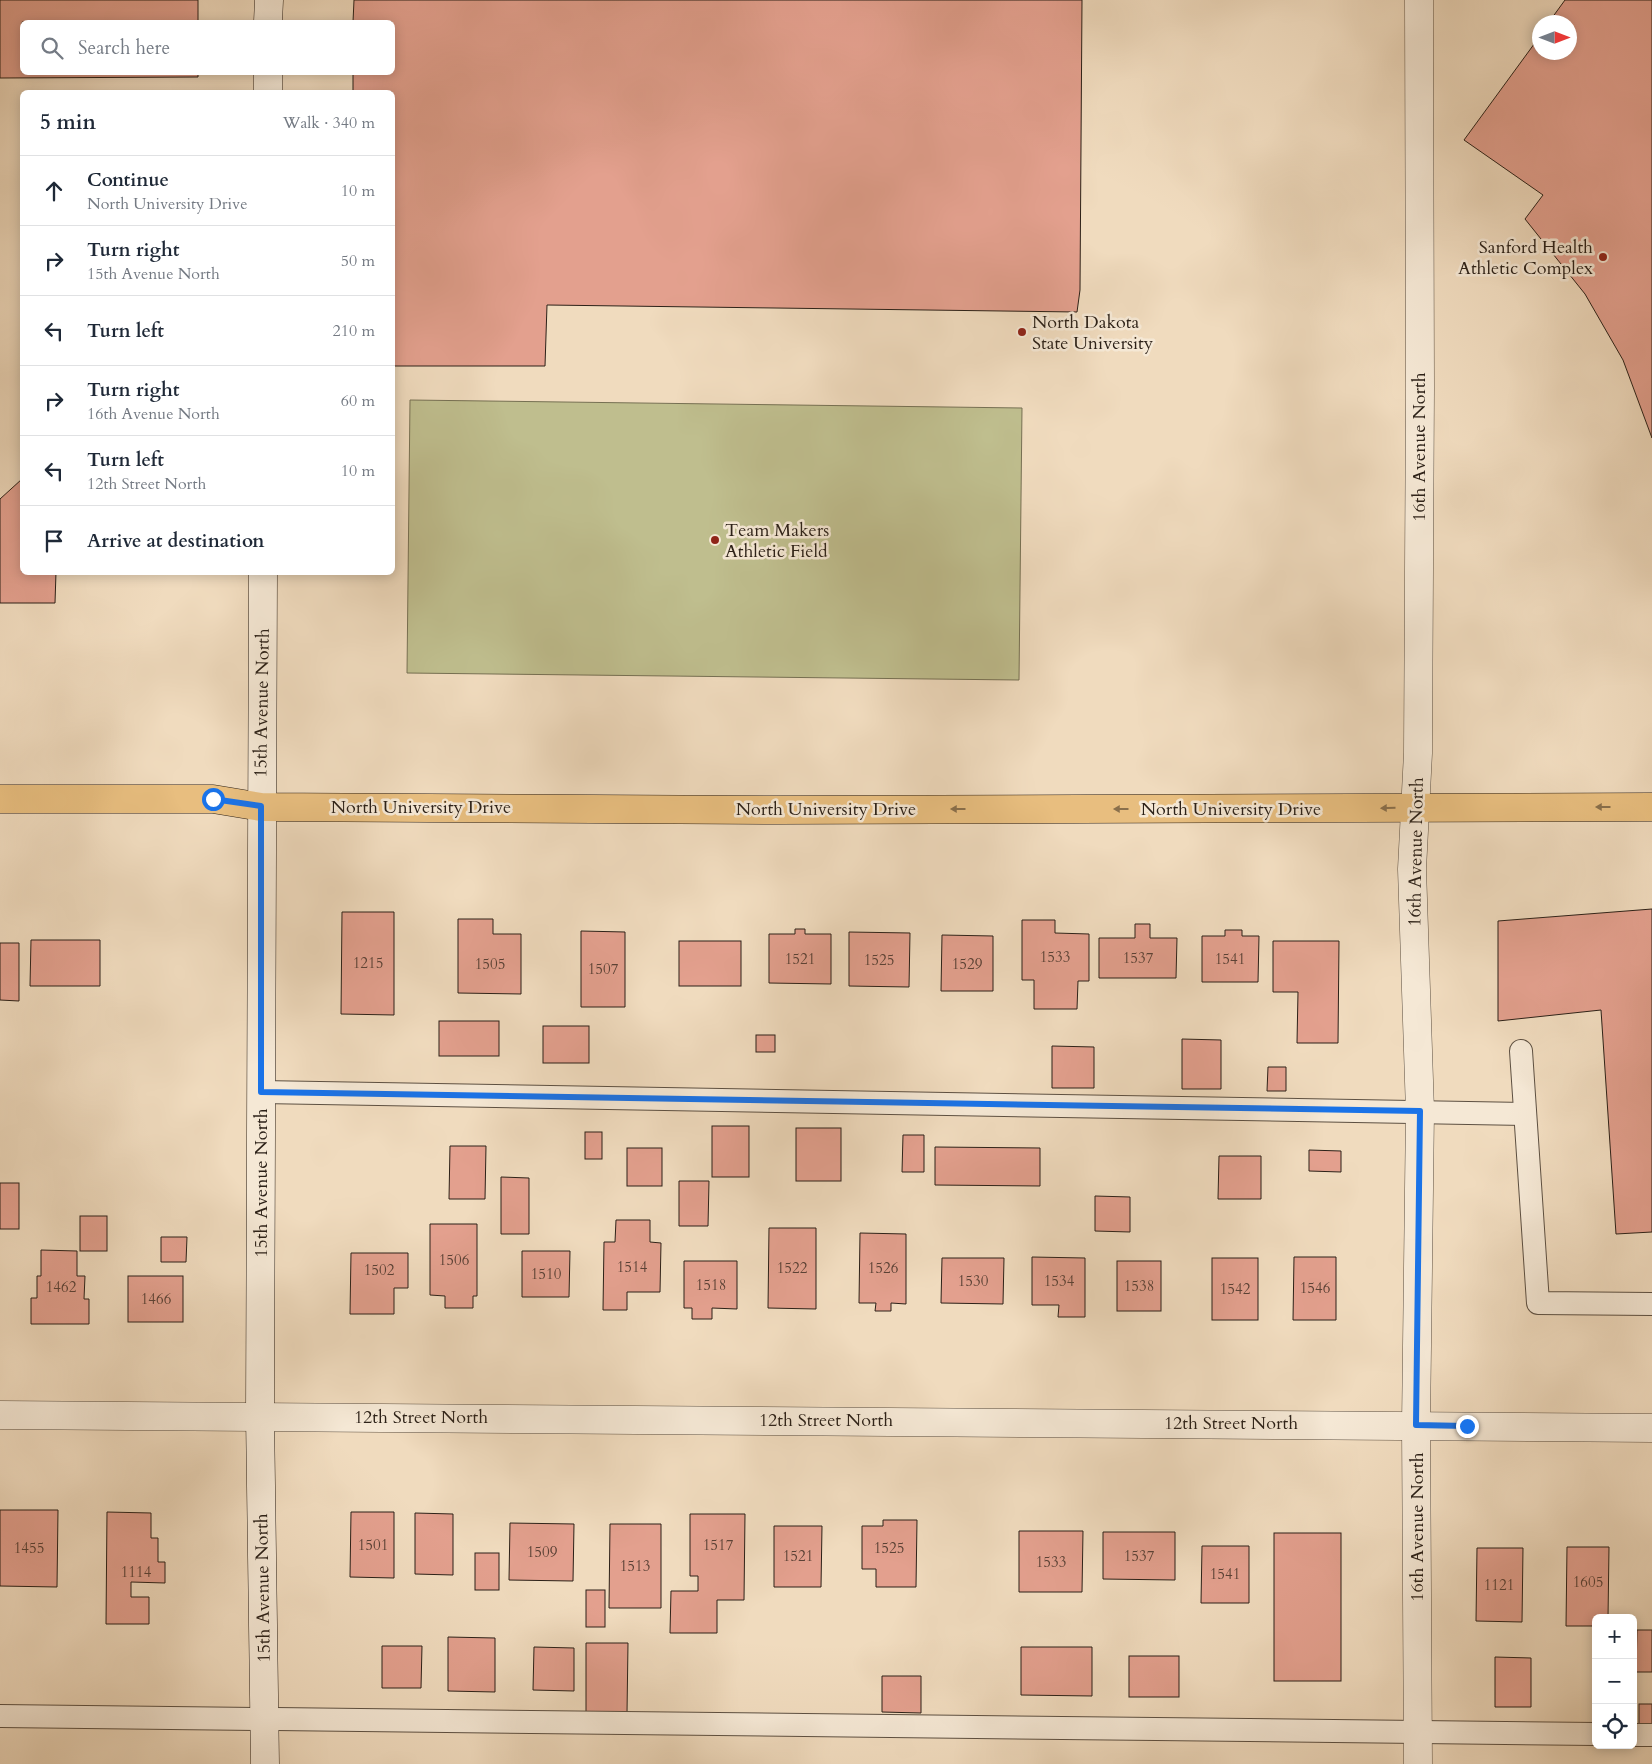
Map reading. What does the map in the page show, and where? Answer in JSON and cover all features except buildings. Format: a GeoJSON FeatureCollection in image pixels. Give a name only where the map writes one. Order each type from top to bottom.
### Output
{"type":"FeatureCollection","features":[{"type":"Feature","properties":{"kind":"main road","name":"North University Drive"},"geometry":{"type":"LineString","coordinates":[[0,799],[213,799],[261,806],[766,810],[1652,807]]}},
{"type":"Feature","properties":{"kind":"street"},"geometry":{"type":"LineString","coordinates":[[268,20],[269,0]]}},
{"type":"Feature","properties":{"kind":"street","name":"16th Avenue North"},"geometry":{"type":"LineString","coordinates":[[1418,1764],[1416,1425],[1420,1111],[1412,869],[1416,808],[1420,388],[1419,0]]}},
{"type":"Feature","properties":{"kind":"street"},"geometry":{"type":"LineString","coordinates":[[268,75],[268,90]]}},
{"type":"Feature","properties":{"kind":"street","name":"15th Avenue North"},"geometry":{"type":"LineString","coordinates":[[263,575],[260,1416],[265,1764]]}},
{"type":"Feature","properties":{"kind":"street","name":"12th Street North"},"geometry":{"type":"LineString","coordinates":[[0,1415],[1652,1428]]}},
{"type":"Feature","properties":{"kind":"lane"},"geometry":{"type":"LineString","coordinates":[[1521,1051],[1538,1303],[1652,1304]]}},
{"type":"Feature","properties":{"kind":"lane"},"geometry":{"type":"LineString","coordinates":[[261,1092],[1525,1114]]}},
{"type":"Feature","properties":{"kind":"lane"},"geometry":{"type":"LineString","coordinates":[[0,1716],[1592,1734]]}},
{"type":"Feature","properties":{"kind":"lane"},"geometry":{"type":"LineString","coordinates":[[1637,1735],[1652,1735]]}},
{"type":"Feature","properties":{"kind":"shaded area","name":"Team Makers Athletic Field"},"geometry":{"type":"Polygon","coordinates":[[[410,400],[1022,408],[1019,680],[407,673],[410,400]]]}},
{"type":"Feature","properties":{"kind":"place","name":"Sanford Health Athletic Complex"},"geometry":{"type":"Point","coordinates":[1603,257]}},
{"type":"Feature","properties":{"kind":"place","name":"North Dakota State University"},"geometry":{"type":"Point","coordinates":[1022,332]}},
{"type":"Feature","properties":{"kind":"place","name":"Team Makers Athletic Field"},"geometry":{"type":"Point","coordinates":[715,540]}},
{"type":"Feature","properties":{"kind":"route"},"geometry":{"type":"LineString","coordinates":[[213,799],[261,806],[261,1092],[1420,1111],[1416,1425],[1467,1426]]}}]}
